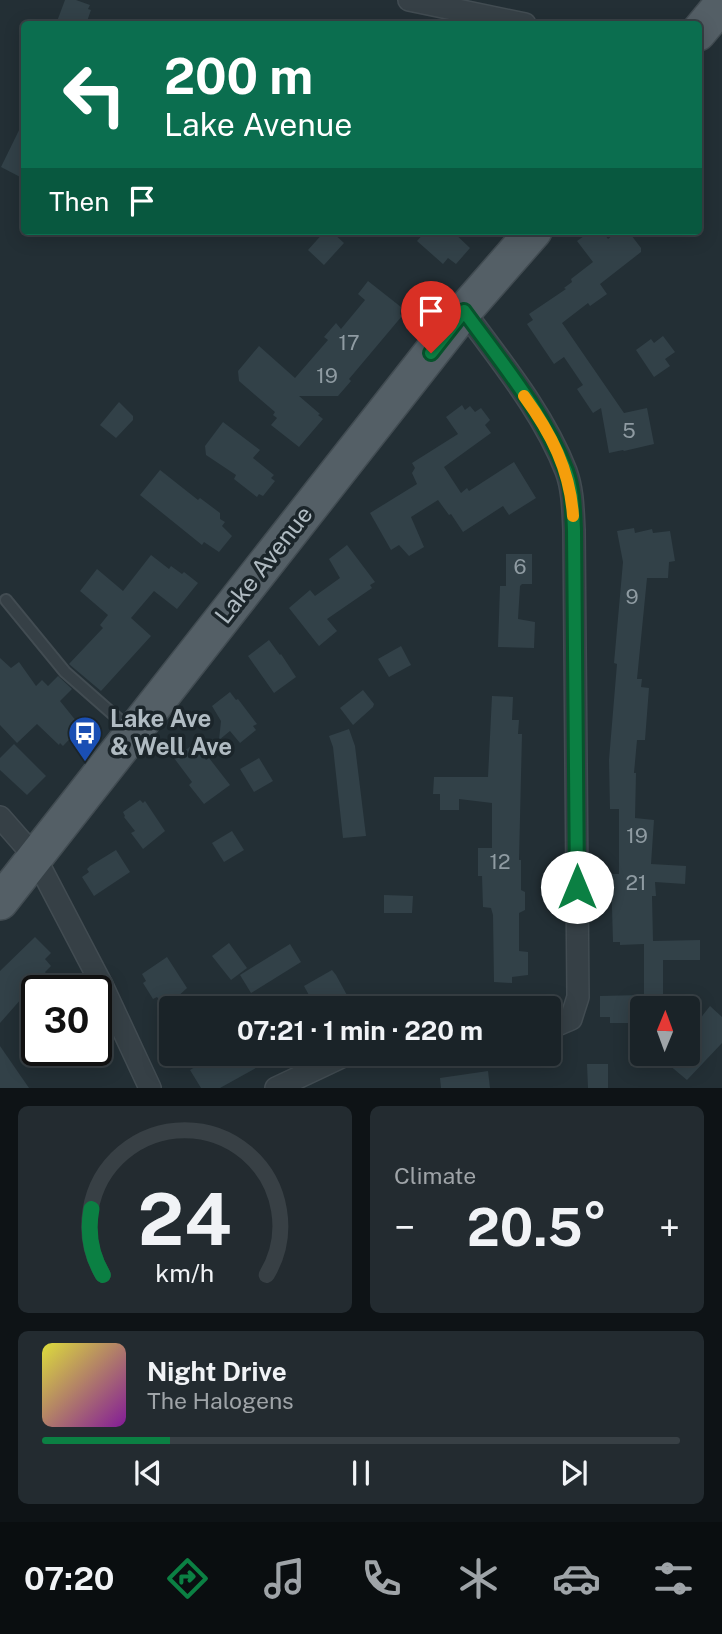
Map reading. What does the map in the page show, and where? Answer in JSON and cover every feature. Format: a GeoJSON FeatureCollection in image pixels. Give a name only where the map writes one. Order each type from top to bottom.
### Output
{"type":"FeatureCollection","features":[{"type":"Feature","properties":{"kind":"main road","name":"Lake Avenue"},"geometry":{"type":"LineString","coordinates":[[0,902],[464,311],[530,235]]}},
{"type":"Feature","properties":{"kind":"street"},"geometry":{"type":"LineString","coordinates":[[409,0],[433,2],[512,21]]}},
{"type":"Feature","properties":{"kind":"street"},"geometry":{"type":"LineString","coordinates":[[464,311],[541,419],[566,472],[571,492],[574,530],[578,997],[571,1019],[561,1023]]}},
{"type":"Feature","properties":{"kind":"street"},"geometry":{"type":"LineString","coordinates":[[0,817],[35,857],[102,985],[150,1088]]}},
{"type":"Feature","properties":{"kind":"street"},"geometry":{"type":"LineString","coordinates":[[276,1088],[323,1066]]}},
{"type":"Feature","properties":{"kind":"lane"},"geometry":{"type":"LineString","coordinates":[[6,600],[65,673],[133,732]]}},
{"type":"Feature","properties":{"kind":"building"},"geometry":{"type":"Polygon","coordinates":[[[65,0],[76,0],[90,5],[87,21],[57,21],[65,0]]]}},
{"type":"Feature","properties":{"kind":"building"},"geometry":{"type":"Polygon","coordinates":[[[21,126],[21,177],[1,167],[21,126]]]}},
{"type":"Feature","properties":{"kind":"building"},"geometry":{"type":"Polygon","coordinates":[[[321,235],[335,235],[344,243],[324,265],[308,250],[321,235]]]}},
{"type":"Feature","properties":{"kind":"building"},"geometry":{"type":"Polygon","coordinates":[[[422,235],[456,235],[470,248],[456,264],[448,258],[443,264],[417,241],[422,235]]]}},
{"type":"Feature","properties":{"kind":"building"},"geometry":{"type":"Polygon","coordinates":[[[585,235],[605,235],[608,239],[613,235],[631,235],[641,248],[641,252],[600,284],[607,294],[590,306],[588,303],[562,323],[624,413],[647,408],[654,444],[609,453],[601,408],[593,413],[577,389],[583,385],[564,357],[554,364],[527,324],[533,320],[529,314],[566,289],[564,288],[572,282],[571,279],[593,262],[577,241],[585,235]]]}},
{"type":"Feature","properties":{"kind":"building"},"geometry":{"type":"Polygon","coordinates":[[[368,281],[401,307],[402,316],[338,396],[299,396],[323,419],[299,447],[271,425],[277,418],[273,415],[275,412],[239,381],[238,371],[259,346],[295,378],[328,340],[324,337],[336,323],[341,329],[365,300],[358,294],[368,281]]]}},
{"type":"Feature","properties":{"kind":"building"},"geometry":{"type":"Polygon","coordinates":[[[663,336],[675,352],[665,359],[670,366],[654,377],[636,350],[651,339],[654,343],[663,336]]]}},
{"type":"Feature","properties":{"kind":"building"},"geometry":{"type":"Polygon","coordinates":[[[119,402],[133,416],[133,420],[116,438],[100,425],[119,402]]]}},
{"type":"Feature","properties":{"kind":"building"},"geometry":{"type":"Polygon","coordinates":[[[462,405],[465,410],[470,406],[475,412],[481,408],[490,420],[485,425],[491,433],[444,467],[461,493],[467,488],[469,491],[514,462],[536,498],[509,515],[503,506],[463,532],[438,500],[411,517],[424,547],[409,556],[399,545],[391,550],[370,513],[417,484],[412,473],[415,468],[412,463],[458,434],[446,417],[462,405]]]}},
{"type":"Feature","properties":{"kind":"building"},"geometry":{"type":"Polygon","coordinates":[[[223,422],[260,450],[253,458],[274,475],[271,478],[275,481],[263,496],[259,494],[257,497],[234,479],[236,475],[206,455],[205,446],[223,422]]]}},
{"type":"Feature","properties":{"kind":"building"},"geometry":{"type":"Polygon","coordinates":[[[160,470],[198,500],[200,498],[220,513],[220,519],[225,522],[222,526],[232,536],[219,552],[204,542],[202,545],[140,495],[160,470]]]}},
{"type":"Feature","properties":{"kind":"building"},"geometry":{"type":"Polygon","coordinates":[[[634,528],[635,533],[652,529],[653,533],[670,531],[675,561],[669,562],[668,578],[647,578],[637,679],[642,679],[641,687],[649,688],[645,740],[637,740],[634,773],[635,818],[654,820],[651,864],[686,866],[685,884],[655,882],[656,896],[652,896],[653,941],[700,940],[700,960],[663,960],[663,996],[644,996],[644,944],[620,945],[620,942],[613,942],[611,874],[619,874],[619,809],[610,809],[609,760],[623,562],[617,531],[634,528]]]}},
{"type":"Feature","properties":{"kind":"building"},"geometry":{"type":"Polygon","coordinates":[[[347,545],[375,582],[370,585],[372,588],[327,619],[337,631],[319,646],[289,608],[310,590],[315,596],[340,578],[329,559],[347,545]]]}},
{"type":"Feature","properties":{"kind":"building"},"geometry":{"type":"Polygon","coordinates":[[[506,554],[532,554],[532,584],[520,586],[518,619],[535,622],[534,648],[498,647],[500,586],[506,586],[506,554]]]}},
{"type":"Feature","properties":{"kind":"building"},"geometry":{"type":"Polygon","coordinates":[[[151,555],[169,569],[171,566],[182,574],[184,572],[198,583],[177,609],[154,591],[131,618],[151,636],[101,691],[69,664],[103,628],[100,625],[108,615],[80,591],[97,569],[123,591],[151,555]]]}},
{"type":"Feature","properties":{"kind":"building"},"geometry":{"type":"Polygon","coordinates":[[[269,640],[296,677],[274,693],[248,656],[269,640]]]}},
{"type":"Feature","properties":{"kind":"building"},"geometry":{"type":"Polygon","coordinates":[[[401,646],[411,665],[389,677],[378,659],[401,646]]]}},
{"type":"Feature","properties":{"kind":"building"},"geometry":{"type":"Polygon","coordinates":[[[0,658],[11,668],[19,662],[36,686],[42,680],[48,686],[58,676],[72,689],[60,701],[81,727],[63,746],[37,724],[17,743],[0,725],[0,658]]]}},
{"type":"Feature","properties":{"kind":"building"},"geometry":{"type":"Polygon","coordinates":[[[363,690],[374,704],[353,725],[340,708],[363,690]]]}},
{"type":"Feature","properties":{"kind":"building"},"geometry":{"type":"Polygon","coordinates":[[[230,692],[257,724],[253,726],[256,730],[240,743],[230,731],[219,740],[221,721],[212,706],[230,692]]]}},
{"type":"Feature","properties":{"kind":"building"},"geometry":{"type":"Polygon","coordinates":[[[492,696],[513,697],[512,720],[519,720],[518,734],[522,734],[519,860],[521,890],[525,892],[525,910],[519,913],[519,951],[528,952],[528,975],[512,977],[512,983],[494,982],[493,915],[491,908],[483,907],[482,876],[478,876],[478,848],[492,848],[492,803],[459,799],[459,810],[440,810],[440,794],[433,794],[434,777],[488,777],[492,696]]]}},
{"type":"Feature","properties":{"kind":"building"},"geometry":{"type":"Polygon","coordinates":[[[349,729],[355,746],[366,836],[343,838],[333,747],[329,736],[349,729]]]}},
{"type":"Feature","properties":{"kind":"building"},"geometry":{"type":"Polygon","coordinates":[[[14,744],[46,776],[27,795],[0,770],[0,758],[14,744]]]}},
{"type":"Feature","properties":{"kind":"building"},"geometry":{"type":"Polygon","coordinates":[[[194,744],[230,785],[204,804],[189,785],[192,782],[174,758],[194,744]]]}},
{"type":"Feature","properties":{"kind":"building"},"geometry":{"type":"Polygon","coordinates":[[[259,758],[273,781],[254,792],[240,769],[259,758]]]}},
{"type":"Feature","properties":{"kind":"building"},"geometry":{"type":"Polygon","coordinates":[[[140,800],[143,803],[145,801],[165,831],[143,849],[131,833],[135,831],[123,812],[140,800]]]}},
{"type":"Feature","properties":{"kind":"building"},"geometry":{"type":"Polygon","coordinates":[[[232,831],[244,850],[224,862],[212,843],[232,831]]]}},
{"type":"Feature","properties":{"kind":"building"},"geometry":{"type":"Polygon","coordinates":[[[116,850],[130,872],[94,896],[82,877],[89,872],[87,869],[90,866],[116,850]]]}},
{"type":"Feature","properties":{"kind":"building"},"geometry":{"type":"Polygon","coordinates":[[[384,895],[413,896],[412,913],[384,913],[384,895]]]}},
{"type":"Feature","properties":{"kind":"building"},"geometry":{"type":"Polygon","coordinates":[[[35,937],[51,953],[45,959],[51,966],[45,972],[47,975],[21,975],[21,999],[0,1023],[0,971],[35,937]]]}},
{"type":"Feature","properties":{"kind":"building"},"geometry":{"type":"Polygon","coordinates":[[[229,943],[247,968],[231,980],[212,956],[229,943]]]}},
{"type":"Feature","properties":{"kind":"building"},"geometry":{"type":"Polygon","coordinates":[[[290,944],[301,962],[251,993],[240,975],[290,944]]]}},
{"type":"Feature","properties":{"kind":"building"},"geometry":{"type":"Polygon","coordinates":[[[167,957],[187,988],[178,996],[159,996],[159,1000],[157,997],[153,999],[143,983],[146,981],[142,974],[167,957]]]}},
{"type":"Feature","properties":{"kind":"building"},"geometry":{"type":"Polygon","coordinates":[[[332,970],[347,996],[309,996],[304,986],[332,970]]]}},
{"type":"Feature","properties":{"kind":"building"},"geometry":{"type":"Polygon","coordinates":[[[642,995],[630,996],[630,1023],[610,1023],[610,1017],[600,1017],[600,996],[642,995]]]}},
{"type":"Feature","properties":{"kind":"building"},"geometry":{"type":"Polygon","coordinates":[[[710,1006],[722,1017],[722,1043],[687,1080],[670,1066],[700,1066],[700,1019],[710,1006]]]}},
{"type":"Feature","properties":{"kind":"building"},"geometry":{"type":"Polygon","coordinates":[[[0,1046],[29,1088],[0,1088],[0,1046]]]}},
{"type":"Feature","properties":{"kind":"building"},"geometry":{"type":"Polygon","coordinates":[[[587,1064],[608,1064],[608,1088],[588,1088],[587,1064]]]}},
{"type":"Feature","properties":{"kind":"building"},"geometry":{"type":"Polygon","coordinates":[[[259,1066],[220,1088],[201,1088],[190,1070],[195,1067],[259,1066]]]}},
{"type":"Feature","properties":{"kind":"building"},"geometry":{"type":"Polygon","coordinates":[[[488,1071],[490,1088],[441,1088],[440,1078],[488,1071]]]}},
{"type":"Feature","properties":{"kind":"slow traffic"},"geometry":{"type":"LineString","coordinates":[[524,396],[541,419],[566,472],[573,516]]}},
{"type":"Feature","properties":{"kind":"place","name":"Lake Ave & Well Ave"},"geometry":{"type":"Point","coordinates":[85,763]}},
{"type":"Feature","properties":{"kind":"route"},"geometry":{"type":"LineString","coordinates":[[431,353],[464,311],[541,419],[566,472],[571,492],[574,530],[577,887]]}}]}
